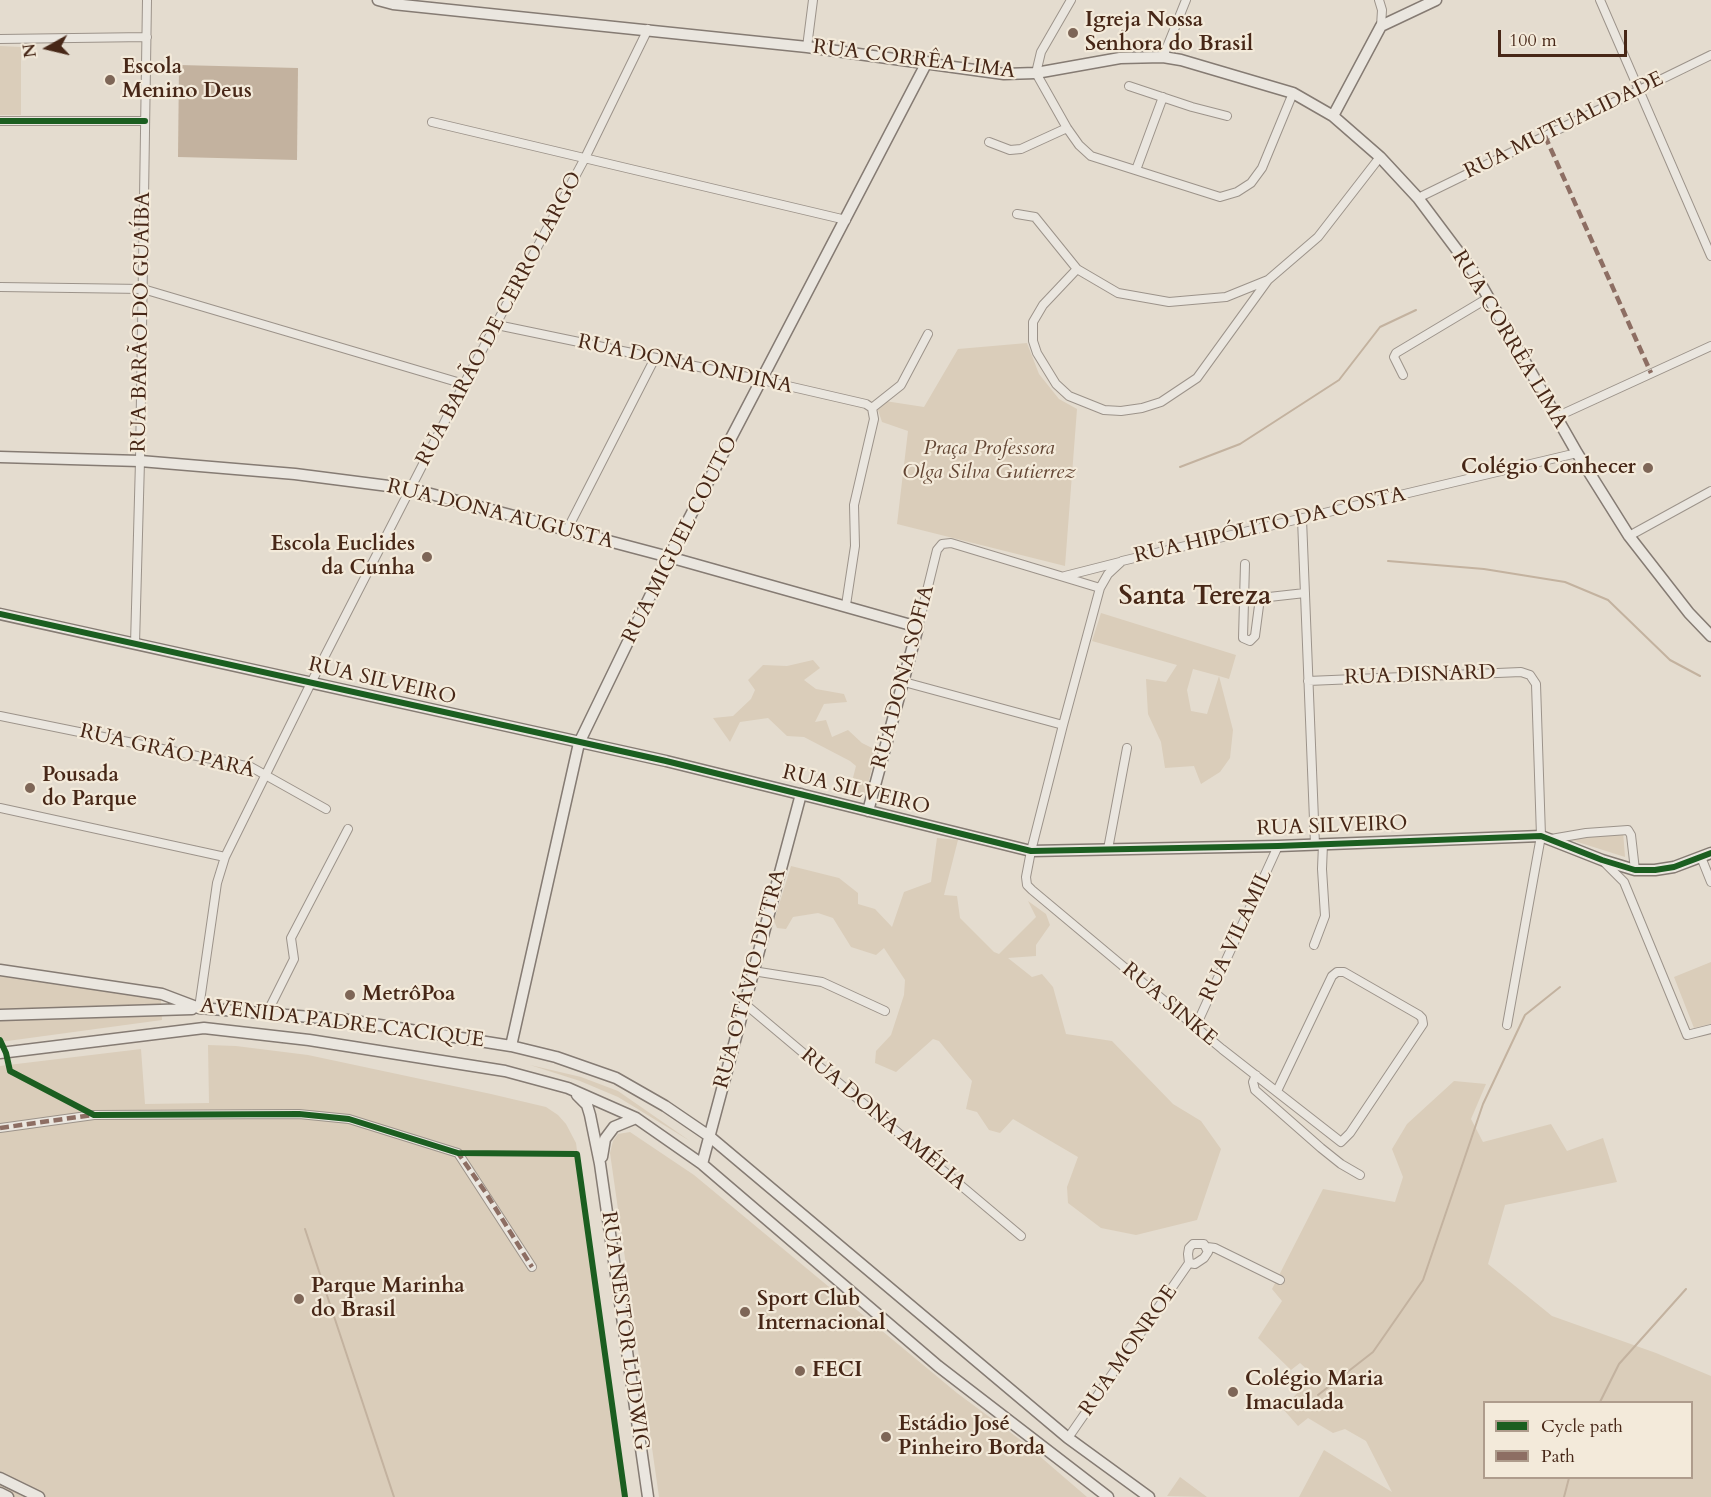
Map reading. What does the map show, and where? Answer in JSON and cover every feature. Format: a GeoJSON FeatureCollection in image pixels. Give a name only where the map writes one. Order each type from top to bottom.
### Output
{"type":"FeatureCollection","features":[{"type":"Feature","properties":{"kind":"street","name":"RUA BARÃO DO GUAÍBA"},"geometry":{"type":"LineString","coordinates":[[135,644],[147,0]]}},
{"type":"Feature","properties":{"kind":"street","name":"RUA CORRÊA LIMA"},"geometry":{"type":"LineString","coordinates":[[378,0],[393,4],[807,47],[1004,74],[1036,73],[1120,58],[1163,57],[1181,60],[1293,93],[1333,116],[1380,157],[1418,198],[1475,274],[1577,453],[1629,536],[1689,613],[1711,636]]}},
{"type":"Feature","properties":{"kind":"street"},"geometry":{"type":"LineString","coordinates":[[807,47],[813,0]]}},
{"type":"Feature","properties":{"kind":"street"},"geometry":{"type":"LineString","coordinates":[[1071,0],[1041,52],[1036,73],[1067,128],[1079,145],[1091,156],[1220,197],[1237,192],[1251,183],[1262,168],[1293,93]]}},
{"type":"Feature","properties":{"kind":"street"},"geometry":{"type":"LineString","coordinates":[[1163,57],[1186,0]]}},
{"type":"Feature","properties":{"kind":"street"},"geometry":{"type":"LineString","coordinates":[[1333,116],[1381,26],[1382,10],[1379,0]]}},
{"type":"Feature","properties":{"kind":"street"},"geometry":{"type":"LineString","coordinates":[[1381,26],[1436,0]]}},
{"type":"Feature","properties":{"kind":"street"},"geometry":{"type":"LineString","coordinates":[[1600,0],[1711,256]]}},
{"type":"Feature","properties":{"kind":"street","name":"RUA BARÃO DE CERRO LARGO"},"geometry":{"type":"LineString","coordinates":[[199,1008],[217,884],[225,857],[464,384],[585,158],[648,29]]}},
{"type":"Feature","properties":{"kind":"street"},"geometry":{"type":"LineString","coordinates":[[0,39],[147,37]]}},
{"type":"Feature","properties":{"kind":"street","name":"RUA MUTUALIDADE"},"geometry":{"type":"LineString","coordinates":[[1418,198],[1711,55]]}},
{"type":"Feature","properties":{"kind":"street","name":"RUA MIGUEL COUTO"},"geometry":{"type":"LineString","coordinates":[[511,1046],[579,743],[669,557],[927,62]]}},
{"type":"Feature","properties":{"kind":"street"},"geometry":{"type":"LineString","coordinates":[[1129,86],[1227,116]]}},
{"type":"Feature","properties":{"kind":"street"},"geometry":{"type":"LineString","coordinates":[[1136,170],[1163,97]]}},
{"type":"Feature","properties":{"kind":"street"},"geometry":{"type":"LineString","coordinates":[[0,121],[145,121]]}},
{"type":"Feature","properties":{"kind":"street"},"geometry":{"type":"LineString","coordinates":[[432,122],[846,220]]}},
{"type":"Feature","properties":{"kind":"street"},"geometry":{"type":"LineString","coordinates":[[989,142],[1010,150],[1021,148],[1067,128]]}},
{"type":"Feature","properties":{"kind":"street"},"geometry":{"type":"LineString","coordinates":[[1077,269],[1043,305],[1033,322],[1033,341],[1037,353],[1056,384],[1069,396],[1104,410],[1121,411],[1161,402],[1197,378],[1269,280],[1318,237],[1380,157]]}},
{"type":"Feature","properties":{"kind":"street"},"geometry":{"type":"LineString","coordinates":[[1017,214],[1035,217],[1077,269],[1119,293],[1169,302],[1226,297],[1269,280]]}},
{"type":"Feature","properties":{"kind":"street"},"geometry":{"type":"LineString","coordinates":[[0,287],[143,289],[464,384]]}},
{"type":"Feature","properties":{"kind":"street"},"geometry":{"type":"LineString","coordinates":[[1403,375],[1394,357],[1396,353],[1488,298]]}},
{"type":"Feature","properties":{"kind":"street","name":"RUA DONA ONDINA"},"geometry":{"type":"LineString","coordinates":[[497,325],[762,380],[872,408]]}},
{"type":"Feature","properties":{"kind":"street"},"geometry":{"type":"LineString","coordinates":[[846,605],[855,546],[854,504],[874,419],[872,408],[901,385],[928,334]]}},
{"type":"Feature","properties":{"kind":"street"},"geometry":{"type":"LineString","coordinates":[[1556,417],[1711,346]]}},
{"type":"Feature","properties":{"kind":"street"},"geometry":{"type":"LineString","coordinates":[[567,530],[655,358]]}},
{"type":"Feature","properties":{"kind":"street","name":"RUA HIPÓLITO DA COSTA"},"geometry":{"type":"LineString","coordinates":[[1031,851],[1062,725],[1100,588],[1108,574],[1122,561],[1577,453]]}},
{"type":"Feature","properties":{"kind":"street","name":"RUA DONA AUGUSTA"},"geometry":{"type":"LineString","coordinates":[[0,457],[140,460],[295,474],[412,489],[846,605],[918,627]]}},
{"type":"Feature","properties":{"kind":"street"},"geometry":{"type":"LineString","coordinates":[[1629,536],[1711,491]]}},
{"type":"Feature","properties":{"kind":"street"},"geometry":{"type":"LineString","coordinates":[[1302,519],[1308,681],[1325,916],[1314,945]]}},
{"type":"Feature","properties":{"kind":"street","name":"RUA DONA SOFIA"},"geometry":{"type":"LineString","coordinates":[[868,811],[904,682],[937,550],[942,544],[951,543],[1063,576]]}},
{"type":"Feature","properties":{"kind":"street"},"geometry":{"type":"LineString","coordinates":[[1063,576],[1122,561]]}},
{"type":"Feature","properties":{"kind":"street"},"geometry":{"type":"LineString","coordinates":[[1245,564],[1243,638],[1250,641],[1256,636],[1260,597],[1305,593]]}},
{"type":"Feature","properties":{"kind":"street"},"geometry":{"type":"LineString","coordinates":[[1063,576],[1100,588]]}},
{"type":"Feature","properties":{"kind":"street","name":"RUA SILVEIRO"},"geometry":{"type":"LineString","coordinates":[[0,614],[666,761],[1031,851],[1546,837],[1602,860],[1635,870],[1674,867],[1706,855]]}},
{"type":"Feature","properties":{"kind":"street","name":"RUA DISNARD"},"geometry":{"type":"LineString","coordinates":[[1308,681],[1521,672],[1530,675],[1536,684],[1536,726],[1546,837]]}},
{"type":"Feature","properties":{"kind":"street"},"geometry":{"type":"LineString","coordinates":[[904,682],[1062,725]]}},
{"type":"Feature","properties":{"kind":"street","name":"RUA GRÃO PARÁ"},"geometry":{"type":"LineString","coordinates":[[0,716],[251,767],[326,809]]}},
{"type":"Feature","properties":{"kind":"street"},"geometry":{"type":"LineString","coordinates":[[1108,849],[1127,748]]}},
{"type":"Feature","properties":{"kind":"street","name":"RUA OTÁVIO DUTRA"},"geometry":{"type":"LineString","coordinates":[[702,1164],[801,794]]}},
{"type":"Feature","properties":{"kind":"street"},"geometry":{"type":"LineString","coordinates":[[0,808],[225,857]]}},
{"type":"Feature","properties":{"kind":"street"},"geometry":{"type":"LineString","coordinates":[[267,1013],[294,959],[291,938],[348,829]]}},
{"type":"Feature","properties":{"kind":"street"},"geometry":{"type":"LineString","coordinates":[[1507,1025],[1546,837],[1628,830],[1631,835],[1635,870]]}},
{"type":"Feature","properties":{"kind":"street","name":"RUA VILAMIL"},"geometry":{"type":"LineString","coordinates":[[1196,1026],[1278,846]]}},
{"type":"Feature","properties":{"kind":"street","name":"RUA SINKE"},"geometry":{"type":"LineString","coordinates":[[1031,851],[1026,877],[1027,885],[1032,890],[1256,1075],[1341,1142],[1350,1133],[1423,1023],[1422,1018],[1419,1014],[1344,972],[1337,972],[1332,976],[1277,1091]]}},
{"type":"Feature","properties":{"kind":"street"},"geometry":{"type":"LineString","coordinates":[[1706,855],[1711,882]]}},
{"type":"Feature","properties":{"kind":"street"},"geometry":{"type":"LineString","coordinates":[[1602,860],[1624,882],[1687,1035],[1711,1029]]}},
{"type":"Feature","properties":{"kind":"street","name":"AVENIDA PADRE CACIQUE"},"geometry":{"type":"LineString","coordinates":[[0,970],[162,994],[199,1008],[348,1020],[511,1046],[556,1057],[616,1078],[665,1106],[709,1136],[1068,1438],[1149,1497]]}},
{"type":"Feature","properties":{"kind":"street"},"geometry":{"type":"LineString","coordinates":[[753,971],[822,982],[885,1011]]}},
{"type":"Feature","properties":{"kind":"street","name":"RUA DONA AMÉLIA"},"geometry":{"type":"LineString","coordinates":[[745,1004],[1021,1236]]}},
{"type":"Feature","properties":{"kind":"street"},"geometry":{"type":"LineString","coordinates":[[0,1015],[199,1008]]}},
{"type":"Feature","properties":{"kind":"street","name":"AVENIDA PADRE CACIQUE"},"geometry":{"type":"LineString","coordinates":[[0,1053],[204,1028],[309,1040],[505,1071],[568,1088],[636,1118],[702,1164],[939,1366],[1108,1497]]}},
{"type":"Feature","properties":{"kind":"street"},"geometry":{"type":"LineString","coordinates":[[1256,1075],[1253,1082],[1255,1090],[1321,1148],[1360,1175]]}},
{"type":"Feature","properties":{"kind":"street","name":"RUA NESTOR LUDWIG"},"geometry":{"type":"LineString","coordinates":[[568,1088],[587,1105],[600,1164],[648,1497]]}},
{"type":"Feature","properties":{"kind":"street"},"geometry":{"type":"LineString","coordinates":[[0,1128],[94,1114],[299,1114],[349,1119],[459,1153],[532,1267]]}},
{"type":"Feature","properties":{"kind":"street","name":"RUA NESTOR LUDWIG"},"geometry":{"type":"LineString","coordinates":[[600,1164],[605,1139],[614,1127],[636,1118]]}},
{"type":"Feature","properties":{"kind":"street","name":"RUA MONROE"},"geometry":{"type":"LineString","coordinates":[[1068,1438],[1189,1263],[1188,1254],[1193,1244],[1199,1242],[1207,1247],[1208,1252],[1201,1262],[1189,1263]]}},
{"type":"Feature","properties":{"kind":"street"},"geometry":{"type":"LineString","coordinates":[[1207,1247],[1215,1248],[1280,1280]]}},
{"type":"Feature","properties":{"kind":"street"},"geometry":{"type":"LineString","coordinates":[[0,1478],[39,1497]]}},
{"type":"Feature","properties":{"kind":"street"},"geometry":{"type":"LineString","coordinates":[[0,1493],[8,1497]]}},
{"type":"Feature","properties":{"kind":"green space"},"geometry":{"type":"Polygon","coordinates":[[[0,46],[21,47],[21,115],[0,115],[0,46]]]}},
{"type":"Feature","properties":{"kind":"green space","name":"Praça Professora Olga Silva Gutierrez"},"geometry":{"type":"Polygon","coordinates":[[[1027,343],[1039,374],[1059,399],[1077,409],[1065,566],[897,524],[908,431],[882,422],[877,407],[885,401],[924,407],[958,349],[1027,343]]]}},
{"type":"Feature","properties":{"kind":"green space"},"geometry":{"type":"Polygon","coordinates":[[[1101,613],[1236,655],[1229,679],[1219,676],[1233,730],[1230,758],[1220,772],[1201,784],[1194,766],[1165,768],[1161,742],[1148,714],[1146,679],[1166,682],[1177,665],[1092,641],[1101,613]],[[1193,669],[1187,690],[1191,711],[1207,714],[1219,676],[1193,669]]]}},
{"type":"Feature","properties":{"kind":"green space"},"geometry":{"type":"Polygon","coordinates":[[[813,660],[820,668],[804,680],[816,689],[844,694],[847,702],[824,704],[815,722],[826,720],[832,737],[848,730],[862,743],[876,750],[866,793],[861,799],[848,797],[856,766],[850,761],[804,737],[787,736],[768,718],[740,722],[730,742],[713,718],[733,716],[751,699],[755,690],[748,680],[763,665],[787,666],[813,660]]]}},
{"type":"Feature","properties":{"kind":"green space"},"geometry":{"type":"Polygon","coordinates":[[[1623,831],[1625,857],[1565,838],[1623,831]]]}},
{"type":"Feature","properties":{"kind":"green space"},"geometry":{"type":"Polygon","coordinates":[[[937,838],[958,840],[944,895],[957,896],[960,918],[994,952],[999,954],[1036,917],[1028,901],[1046,914],[1050,925],[1036,945],[1036,956],[1008,958],[1032,977],[1042,974],[1053,987],[1066,1034],[1112,1041],[1173,1104],[1201,1121],[1221,1149],[1197,1220],[1136,1235],[1101,1228],[1068,1203],[1067,1187],[1078,1157],[1013,1119],[1000,1133],[989,1130],[977,1112],[966,1109],[972,1081],[939,1041],[933,1039],[896,1072],[875,1063],[876,1051],[891,1035],[904,995],[905,980],[884,948],[876,955],[851,947],[833,918],[818,913],[793,917],[786,929],[777,928],[774,921],[791,866],[839,878],[858,893],[858,904],[875,909],[892,927],[904,892],[931,882],[937,838]]]}},
{"type":"Feature","properties":{"kind":"green space"},"geometry":{"type":"Polygon","coordinates":[[[1711,962],[1711,1024],[1694,1028],[1674,977],[1711,962]]]}},
{"type":"Feature","properties":{"kind":"green space"},"geometry":{"type":"Polygon","coordinates":[[[0,976],[161,1000],[162,1020],[0,1042],[0,976]]]}},
{"type":"Feature","properties":{"kind":"green space","name":"Parque Marinha do Brasil"},"geometry":{"type":"Polygon","coordinates":[[[208,1045],[308,1055],[546,1107],[558,1115],[566,1124],[576,1143],[625,1497],[0,1497],[0,1066],[141,1049],[145,1104],[209,1103],[208,1045]]]}},
{"type":"Feature","properties":{"kind":"green space"},"geometry":{"type":"Polygon","coordinates":[[[530,1065],[581,1077],[618,1091],[690,1141],[618,1097],[580,1081],[530,1065]]]}},
{"type":"Feature","properties":{"kind":"green space"},"geometry":{"type":"Polygon","coordinates":[[[1454,1081],[1486,1084],[1471,1119],[1483,1142],[1551,1124],[1567,1151],[1603,1138],[1617,1182],[1505,1205],[1488,1264],[1552,1316],[1656,1353],[1711,1376],[1711,1497],[1299,1497],[1324,1450],[1392,1492],[1366,1441],[1345,1429],[1333,1433],[1308,1418],[1298,1426],[1283,1409],[1313,1375],[1300,1363],[1291,1370],[1258,1338],[1282,1301],[1272,1289],[1323,1189],[1395,1202],[1403,1177],[1392,1149],[1407,1124],[1454,1081]]]}},
{"type":"Feature","properties":{"kind":"green space","name":"Sport Club Internacional"},"geometry":{"type":"Polygon","coordinates":[[[630,1132],[694,1175],[957,1393],[1022,1441],[1087,1497],[659,1497],[610,1153],[613,1141],[618,1134],[630,1132]]]}},
{"type":"Feature","properties":{"kind":"green space"},"geometry":{"type":"Polygon","coordinates":[[[1180,1477],[1207,1497],[1167,1496],[1180,1477]]]}},
{"type":"Feature","properties":{"kind":"shaded area"},"geometry":{"type":"Polygon","coordinates":[[[179,65],[298,68],[297,160],[178,157],[179,65]]]}},
{"type":"Feature","properties":{"kind":"waterway"},"geometry":{"type":"LineString","coordinates":[[1180,467],[1240,444],[1339,380],[1380,327],[1416,310]]}},
{"type":"Feature","properties":{"kind":"waterway"},"geometry":{"type":"LineString","coordinates":[[1388,561],[1484,569],[1565,582],[1608,600],[1670,660],[1700,676]]}},
{"type":"Feature","properties":{"kind":"waterway"},"geometry":{"type":"LineString","coordinates":[[1318,1395],[1373,1352],[1423,1280],[1483,1104],[1525,1015],[1560,987]]}},
{"type":"Feature","properties":{"kind":"waterway"},"geometry":{"type":"LineString","coordinates":[[305,1229],[394,1497]]}},
{"type":"Feature","properties":{"kind":"waterway"},"geometry":{"type":"LineString","coordinates":[[1600,1401],[1619,1364],[1686,1289]]}},
{"type":"Feature","properties":{"kind":"waterway"},"geometry":{"type":"LineString","coordinates":[[1564,1497],[1569,1479]]}},
{"type":"Feature","properties":{"kind":"marked path"},"geometry":{"type":"LineString","coordinates":[[1545,136],[1651,373]]}},
{"type":"Feature","properties":{"kind":"marked path"},"geometry":{"type":"LineString","coordinates":[[0,1128],[92,1115]]}},
{"type":"Feature","properties":{"kind":"marked path"},"geometry":{"type":"LineString","coordinates":[[456,1152],[486,1193],[532,1267]]}},
{"type":"Feature","properties":{"kind":"cycle path"},"geometry":{"type":"LineString","coordinates":[[0,121],[145,121]]}},
{"type":"Feature","properties":{"kind":"cycle path"},"geometry":{"type":"LineString","coordinates":[[0,614],[666,761],[1031,851],[1278,846],[1541,836],[1602,860],[1635,870],[1674,867],[1711,853]]}},
{"type":"Feature","properties":{"kind":"cycle path"},"geometry":{"type":"LineString","coordinates":[[0,1040],[10,1071],[94,1115],[299,1114],[349,1119],[458,1153],[577,1154],[625,1497]]}},
{"type":"Feature","properties":{"kind":"place","name":"Igreja Nossa Senhora do Brasil"},"geometry":{"type":"Point","coordinates":[1073,33]}},
{"type":"Feature","properties":{"kind":"place","name":"Escola Menino Deus"},"geometry":{"type":"Point","coordinates":[110,80]}},
{"type":"Feature","properties":{"kind":"place","name":"Colégio Conhecer"},"geometry":{"type":"Point","coordinates":[1648,468]}},
{"type":"Feature","properties":{"kind":"place","name":"Escola Euclides da Cunha"},"geometry":{"type":"Point","coordinates":[427,557]}},
{"type":"Feature","properties":{"kind":"place","name":"Pousada do Parque"},"geometry":{"type":"Point","coordinates":[30,788]}},
{"type":"Feature","properties":{"kind":"place","name":"MetrôPoa"},"geometry":{"type":"Point","coordinates":[350,995]}},
{"type":"Feature","properties":{"kind":"place","name":"Parque Marinha do Brasil"},"geometry":{"type":"Point","coordinates":[299,1299]}},
{"type":"Feature","properties":{"kind":"place","name":"Sport Club Internacional"},"geometry":{"type":"Point","coordinates":[745,1312]}},
{"type":"Feature","properties":{"kind":"place","name":"FECI"},"geometry":{"type":"Point","coordinates":[800,1371]}},
{"type":"Feature","properties":{"kind":"place","name":"Colégio Maria Imaculada"},"geometry":{"type":"Point","coordinates":[1233,1392]}},
{"type":"Feature","properties":{"kind":"place","name":"Estádio José Pinheiro Borda"},"geometry":{"type":"Point","coordinates":[886,1437]}},
{"type":"Feature","properties":{"kind":"district","name":"Santa Tereza"},"geometry":{"type":"Point","coordinates":[1195,598]}}]}
